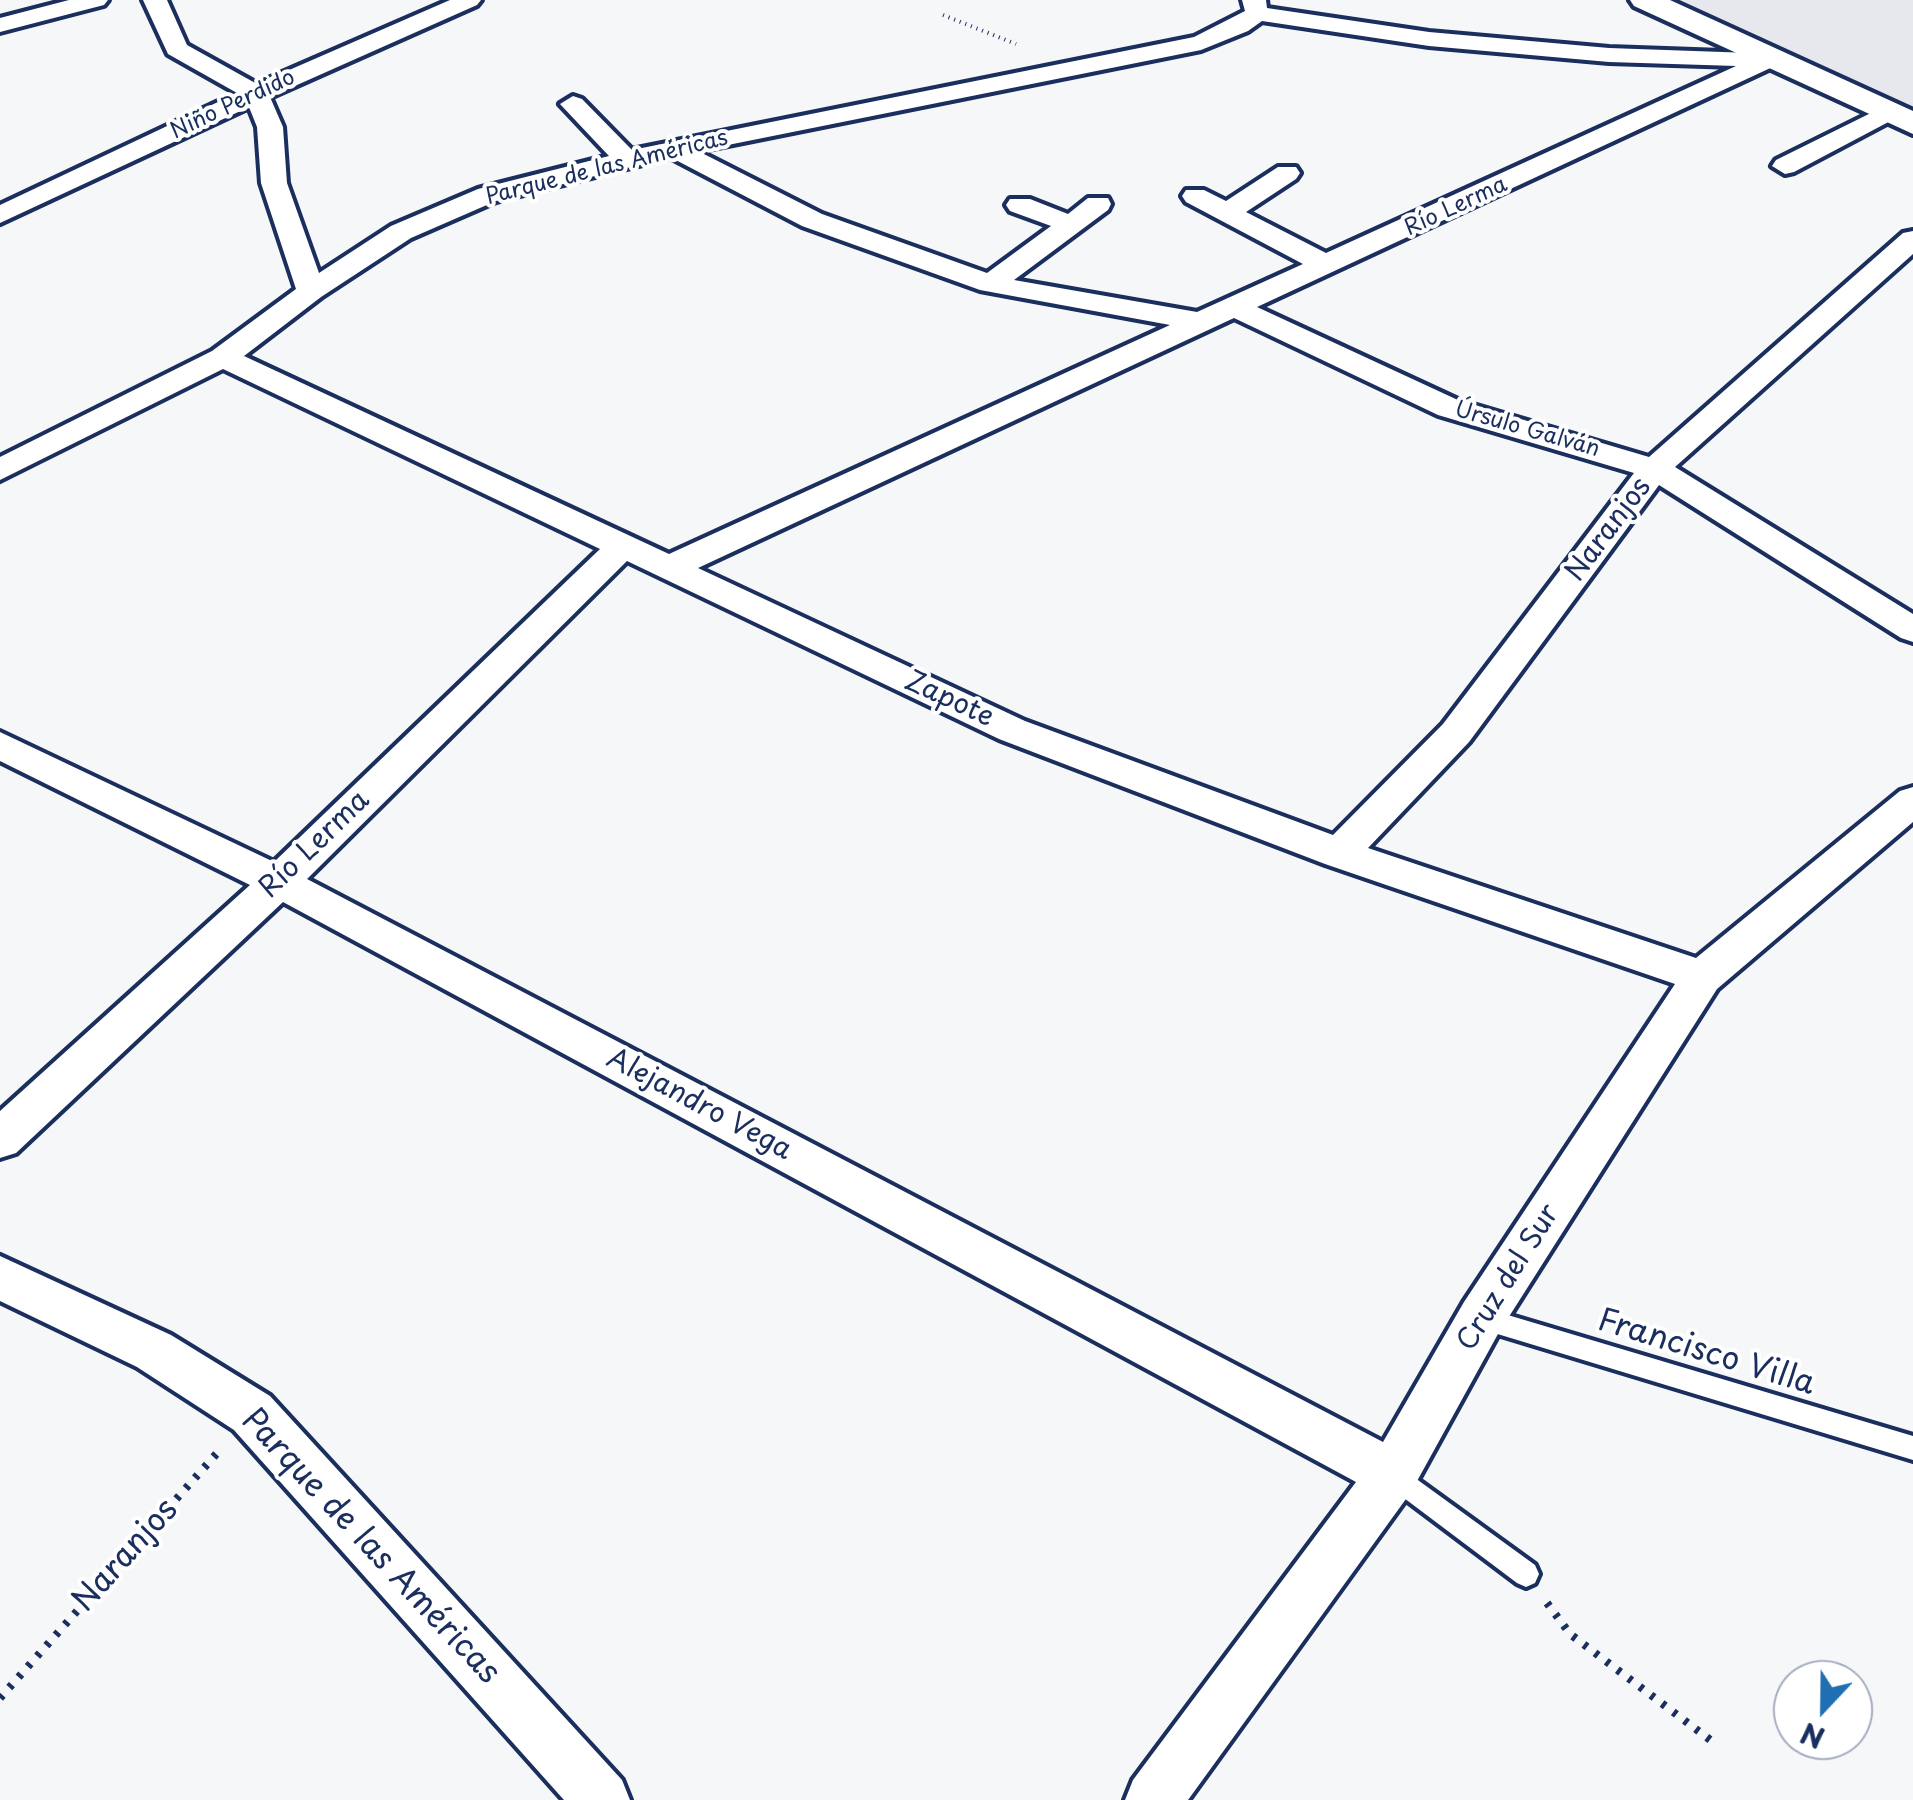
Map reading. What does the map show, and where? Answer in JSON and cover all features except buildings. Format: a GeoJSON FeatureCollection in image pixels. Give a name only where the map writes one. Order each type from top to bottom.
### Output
{"type":"FeatureCollection","features":[{"type":"Feature","properties":{"kind":"street"},"geometry":{"type":"LineString","coordinates":[[0,25],[96,0]]}},
{"type":"Feature","properties":{"kind":"street"},"geometry":{"type":"LineString","coordinates":[[155,0],[177,49],[256,94],[270,126],[274,183],[310,291]]}},
{"type":"Feature","properties":{"kind":"street","name":"Niño Perdido"},"geometry":{"type":"LineString","coordinates":[[0,215],[256,94],[468,0]]}},
{"type":"Feature","properties":{"kind":"street"},"geometry":{"type":"LineString","coordinates":[[1645,0],[1900,118]]}},
{"type":"Feature","properties":{"kind":"street"},"geometry":{"type":"LineString","coordinates":[[1256,6],[1464,42],[1608,54],[1770,59]]}},
{"type":"Feature","properties":{"kind":"street","name":"Parque de las Américas"},"geometry":{"type":"LineString","coordinates":[[0,470],[223,357],[310,291],[401,232],[487,195],[674,148],[1201,44],[1240,26],[1256,6]]}},
{"type":"Feature","properties":{"kind":"street","name":"Río Lerma"},"geometry":{"type":"LineString","coordinates":[[671,567],[1770,59]]}},
{"type":"Feature","properties":{"kind":"street"},"geometry":{"type":"LineString","coordinates":[[573,104],[627,160]]}},
{"type":"Feature","properties":{"kind":"street"},"geometry":{"type":"LineString","coordinates":[[1785,166],[1900,118]]}},
{"type":"Feature","properties":{"kind":"street"},"geometry":{"type":"LineString","coordinates":[[674,148],[812,220],[990,284],[1202,322]]}},
{"type":"Feature","properties":{"kind":"street"},"geometry":{"type":"LineString","coordinates":[[1226,213],[1286,173]]}},
{"type":"Feature","properties":{"kind":"street"},"geometry":{"type":"LineString","coordinates":[[1195,196],[1328,266]]}},
{"type":"Feature","properties":{"kind":"street"},"geometry":{"type":"LineString","coordinates":[[990,284],[1098,204]]}},
{"type":"Feature","properties":{"kind":"street"},"geometry":{"type":"LineString","coordinates":[[1020,205],[1072,225]]}},
{"type":"Feature","properties":{"kind":"street","name":"Naranjos"},"geometry":{"type":"LineString","coordinates":[[1339,853],[1456,733],[1654,470],[1913,239]]}},
{"type":"Feature","properties":{"kind":"street","name":"Úrsulo Galván"},"geometry":{"type":"LineString","coordinates":[[1234,307],[1449,408],[1562,438],[1654,470],[1736,516],[1913,630]]}},
{"type":"Feature","properties":{"kind":"street","name":"Zapote"},"geometry":{"type":"LineString","coordinates":[[223,357],[1012,730],[1339,853],[1702,977]]}},
{"type":"Feature","properties":{"kind":"street","name":"Río Lerma"},"geometry":{"type":"LineString","coordinates":[[0,1138],[278,882],[624,546]]}},
{"type":"Feature","properties":{"kind":"street","name":"Alejandro Vega"},"geometry":{"type":"LineString","coordinates":[[0,745],[278,882],[1393,1474]]}},
{"type":"Feature","properties":{"kind":"street","name":"Cruz del Sur"},"geometry":{"type":"LineString","coordinates":[[1153,1800],[1393,1474],[1482,1318],[1702,977],[1913,801]]}},
{"type":"Feature","properties":{"kind":"street","name":"Parque de las Américas"},"geometry":{"type":"LineString","coordinates":[[0,1278],[154,1351],[252,1413],[602,1800]]}},
{"type":"Feature","properties":{"kind":"lane","name":"Francisco Villa"},"geometry":{"type":"LineString","coordinates":[[1482,1318],[1913,1448]]}},
{"type":"Feature","properties":{"kind":"lane"},"geometry":{"type":"LineString","coordinates":[[1393,1474],[1526,1574]]}},
{"type":"Feature","properties":{"kind":"path"},"geometry":{"type":"LineString","coordinates":[[943,14],[1076,69]]}},
{"type":"Feature","properties":{"kind":"path","name":"Naranjos"},"geometry":{"type":"LineString","coordinates":[[0,1698],[252,1413]]}},
{"type":"Feature","properties":{"kind":"path"},"geometry":{"type":"LineString","coordinates":[[1526,1574],[1570,1634],[1713,1742]]}},
{"type":"Feature","properties":{"kind":"shaded area"},"geometry":{"type":"Polygon","coordinates":[[[1668,0],[1913,0],[1913,108],[1746,33],[1668,0]]]}}]}
